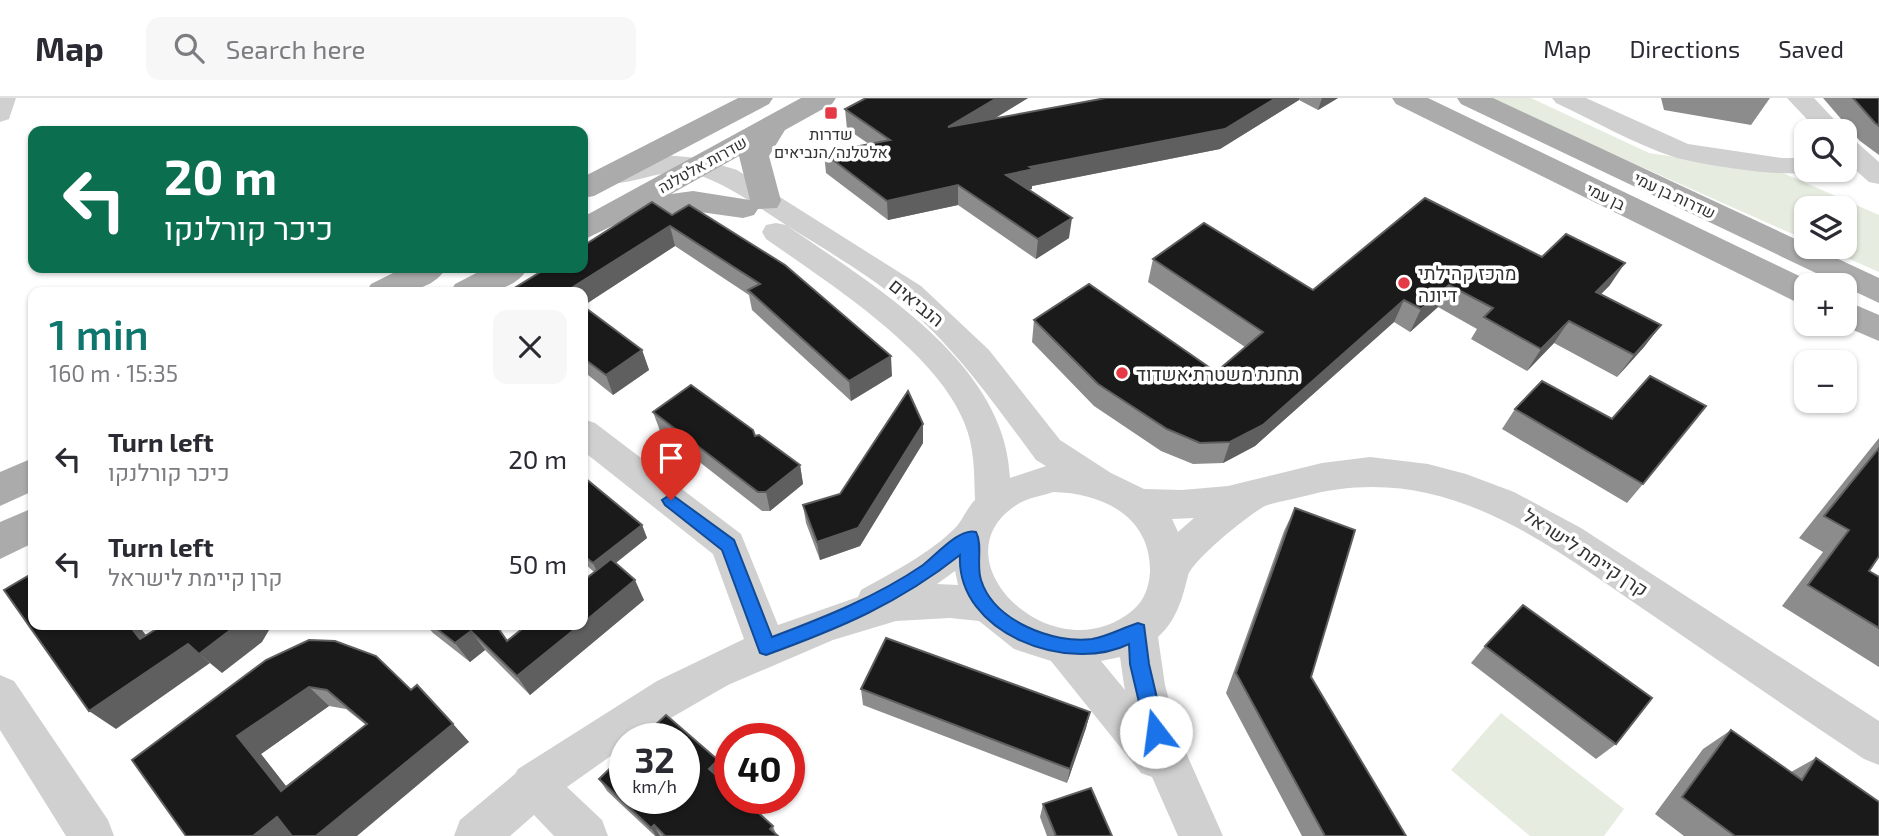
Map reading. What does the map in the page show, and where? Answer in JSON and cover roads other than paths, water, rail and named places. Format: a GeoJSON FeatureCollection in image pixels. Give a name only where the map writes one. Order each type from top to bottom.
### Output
{"type":"FeatureCollection","features":[{"type":"Feature","properties":{"kind":"main road","name":"שדרות אלטלנה"},"geometry":{"type":"LineString","coordinates":[[588,227],[822,98]]}},
{"type":"Feature","properties":{"kind":"main road","name":"בן עמי"},"geometry":{"type":"LineString","coordinates":[[1406,98],[1794,287]]}},
{"type":"Feature","properties":{"kind":"main road","name":"שדרות בן עמי"},"geometry":{"type":"LineString","coordinates":[[1471,98],[1879,292]]}},
{"type":"Feature","properties":{"kind":"main road","name":"שדרות אלטלנה"},"geometry":{"type":"LineString","coordinates":[[595,183],[747,104]]}},
{"type":"Feature","properties":{"kind":"main road"},"geometry":{"type":"LineString","coordinates":[[588,227],[629,211],[675,201],[754,205],[754,156],[775,123]]}},
{"type":"Feature","properties":{"kind":"main road"},"geometry":{"type":"LineString","coordinates":[[393,287],[420,273]]}},
{"type":"Feature","properties":{"kind":"main road"},"geometry":{"type":"LineString","coordinates":[[476,287],[503,273]]}},
{"type":"Feature","properties":{"kind":"main road"},"geometry":{"type":"LineString","coordinates":[[1857,318],[1879,329]]}},
{"type":"Feature","properties":{"kind":"main road"},"geometry":{"type":"LineString","coordinates":[[0,490],[28,475]]}},
{"type":"Feature","properties":{"kind":"main road"},"geometry":{"type":"LineString","coordinates":[[0,542],[28,527]]}},
{"type":"Feature","properties":{"kind":"street"},"geometry":{"type":"LineString","coordinates":[[0,114],[3,98]]}},
{"type":"Feature","properties":{"kind":"street"},"geometry":{"type":"LineString","coordinates":[[1565,98],[1682,151],[1794,166]]}},
{"type":"Feature","properties":{"kind":"street"},"geometry":{"type":"LineString","coordinates":[[1800,98],[1820,119]]}},
{"type":"Feature","properties":{"kind":"street"},"geometry":{"type":"LineString","coordinates":[[698,166],[696,153],[701,143],[747,104]]}},
{"type":"Feature","properties":{"kind":"street","name":"הנביאים"},"geometry":{"type":"LineString","coordinates":[[595,183],[665,163],[698,166],[727,176],[754,205],[879,305],[955,380],[984,432],[991,453],[993,502]]}},
{"type":"Feature","properties":{"kind":"street","name":"הנביאים"},"geometry":{"type":"LineString","coordinates":[[754,205],[910,293],[978,358],[1048,450],[1098,482]]}},
{"type":"Feature","properties":{"kind":"street"},"geometry":{"type":"LineString","coordinates":[[588,436],[729,545],[766,647]]}},
{"type":"Feature","properties":{"kind":"street","name":"קרן קיימת לישראל"},"geometry":{"type":"LineString","coordinates":[[1137,503],[1177,507],[1257,494],[1332,472],[1416,475],[1454,482],[1489,494],[1550,526],[1879,745]]}},
{"type":"Feature","properties":{"kind":"street"},"geometry":{"type":"LineString","coordinates":[[1075,478],[1098,482],[1137,503],[1155,521],[1167,542],[1172,566],[1169,590],[1157,612],[1138,631],[1116,642],[1090,647],[1064,647],[1020,633],[986,605],[973,583],[968,560],[970,537],[979,518],[993,502],[1030,481],[1075,478]]}},
{"type":"Feature","properties":{"kind":"street","name":"קרן קיימת לישראל"},"geometry":{"type":"LineString","coordinates":[[1172,566],[1195,538],[1257,494]]}},
{"type":"Feature","properties":{"kind":"street"},"geometry":{"type":"LineString","coordinates":[[476,836],[533,784],[652,702],[766,647],[853,614],[928,570],[970,537]]}},
{"type":"Feature","properties":{"kind":"street"},"geometry":{"type":"LineString","coordinates":[[853,614],[926,600],[986,605]]}},
{"type":"Feature","properties":{"kind":"street"},"geometry":{"type":"LineString","coordinates":[[1138,631],[1140,664],[1149,712],[1169,774],[1201,836]]}},
{"type":"Feature","properties":{"kind":"street"},"geometry":{"type":"LineString","coordinates":[[1064,647],[1169,774]]}},
{"type":"Feature","properties":{"kind":"street"},"geometry":{"type":"LineString","coordinates":[[0,694],[92,836]]}},
{"type":"Feature","properties":{"kind":"street"},"geometry":{"type":"LineString","coordinates":[[533,784],[586,836]]}},
{"type":"Feature","properties":{"kind":"place","name":"שדרות אלטלנה/הנביאים"},"geometry":{"type":"Point","coordinates":[831,113]}},
{"type":"Feature","properties":{"kind":"place","name":"מרכז קהילתי דיונה"},"geometry":{"type":"Point","coordinates":[1404,283]}},
{"type":"Feature","properties":{"kind":"place","name":"תחנת משטרת אשדוד"},"geometry":{"type":"Point","coordinates":[1122,373]}}]}
